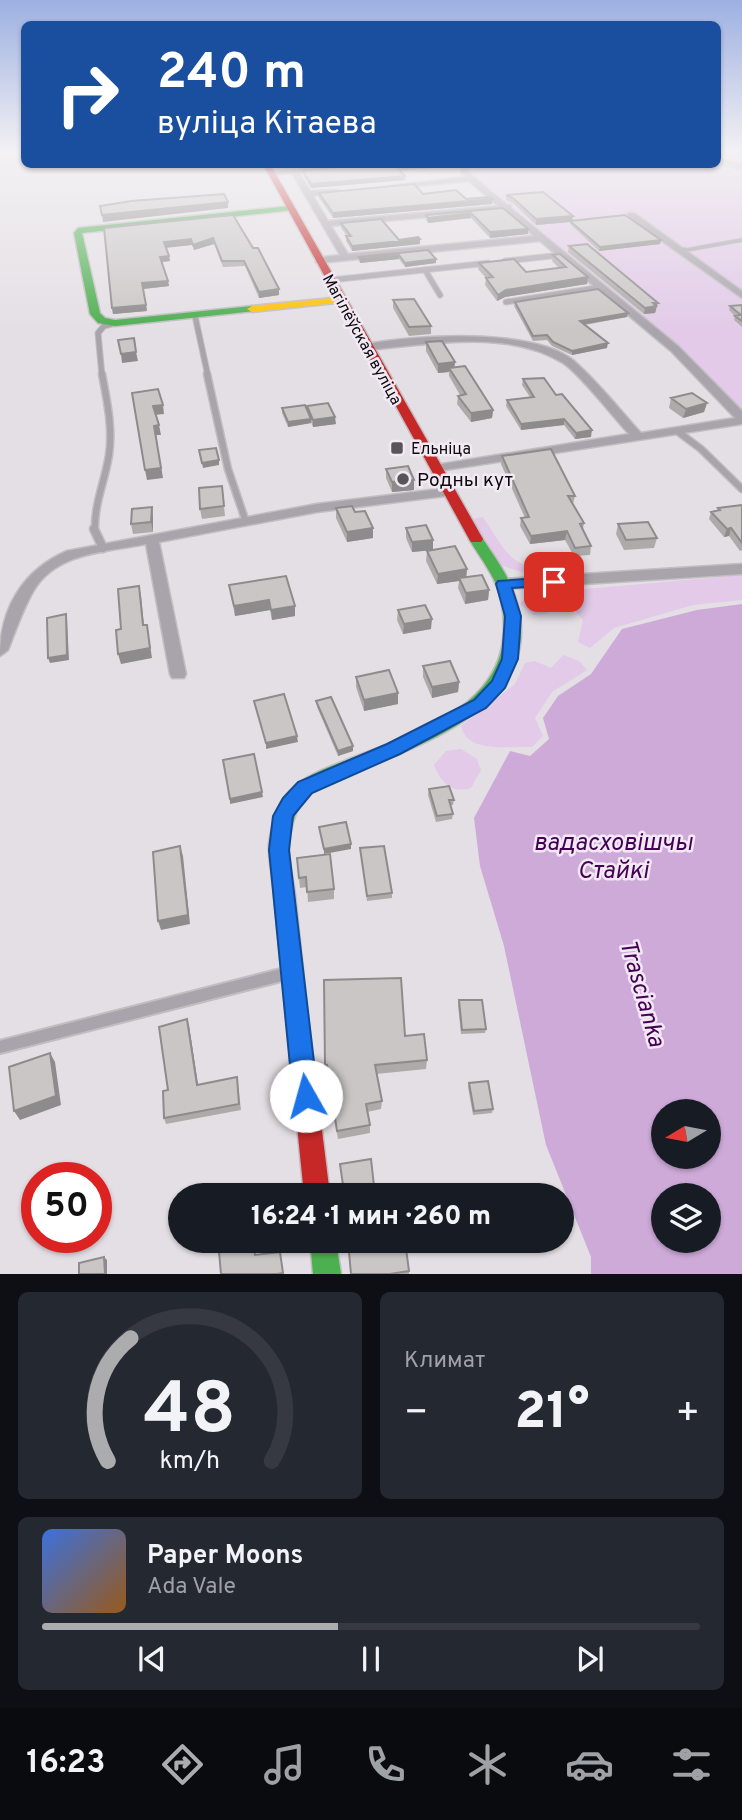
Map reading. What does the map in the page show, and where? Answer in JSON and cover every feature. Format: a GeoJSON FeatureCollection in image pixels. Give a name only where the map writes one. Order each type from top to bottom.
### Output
{"type":"FeatureCollection","features":[{"type":"Feature","properties":{"kind":"main road"},"geometry":{"type":"LineString","coordinates":[[246,212],[86,228],[78,233],[95,314],[102,320],[115,323],[342,300]]}},
{"type":"Feature","properties":{"kind":"main road","name":"Магілёўская вуліца"},"geometry":{"type":"LineString","coordinates":[[292,212],[448,492],[503,584],[512,607],[512,639],[506,672],[491,694],[480,704],[446,724],[305,787],[289,803],[283,816],[279,850],[316,1183]]}},
{"type":"Feature","properties":{"kind":"main road"},"geometry":{"type":"LineString","coordinates":[[324,1253],[327,1274]]}},
{"type":"Feature","properties":{"kind":"street"},"geometry":{"type":"LineString","coordinates":[[318,212],[345,257]]}},
{"type":"Feature","properties":{"kind":"street"},"geometry":{"type":"LineString","coordinates":[[325,224],[449,212]]}},
{"type":"Feature","properties":{"kind":"street"},"geometry":{"type":"LineString","coordinates":[[514,212],[675,349],[742,419]]}},
{"type":"Feature","properties":{"kind":"street"},"geometry":{"type":"LineString","coordinates":[[631,215],[742,295]]}},
{"type":"Feature","properties":{"kind":"street"},"geometry":{"type":"LineString","coordinates":[[319,260],[541,238]]}},
{"type":"Feature","properties":{"kind":"street"},"geometry":{"type":"LineString","coordinates":[[366,347],[473,340],[518,345],[562,357],[638,437]]}},
{"type":"Feature","properties":{"kind":"street"},"geometry":{"type":"LineString","coordinates":[[436,469],[742,419]]}},
{"type":"Feature","properties":{"kind":"street"},"geometry":{"type":"LineString","coordinates":[[0,650],[31,581],[42,568],[72,554],[317,508],[448,492]]}},
{"type":"Feature","properties":{"kind":"street"},"geometry":{"type":"LineString","coordinates":[[152,541],[178,674]]}},
{"type":"Feature","properties":{"kind":"street"},"geometry":{"type":"LineString","coordinates":[[503,584],[742,569]]}},
{"type":"Feature","properties":{"kind":"lane"},"geometry":{"type":"LineString","coordinates":[[681,251],[742,240]]}},
{"type":"Feature","properties":{"kind":"lane"},"geometry":{"type":"LineString","coordinates":[[331,280],[561,255]]}},
{"type":"Feature","properties":{"kind":"lane"},"geometry":{"type":"LineString","coordinates":[[425,270],[440,295]]}},
{"type":"Feature","properties":{"kind":"lane"},"geometry":{"type":"LineString","coordinates":[[506,302],[602,287]]}},
{"type":"Feature","properties":{"kind":"lane"},"geometry":{"type":"LineString","coordinates":[[195,316],[228,469],[246,522]]}},
{"type":"Feature","properties":{"kind":"lane"},"geometry":{"type":"LineString","coordinates":[[103,548],[94,528],[99,490],[109,455],[110,415],[100,366],[98,333],[104,326],[115,323]]}},
{"type":"Feature","properties":{"kind":"lane"},"geometry":{"type":"LineString","coordinates":[[677,431],[701,449],[742,489]]}},
{"type":"Feature","properties":{"kind":"lane"},"geometry":{"type":"LineString","coordinates":[[0,1047],[291,972]]}},
{"type":"Feature","properties":{"kind":"shaded area"},"geometry":{"type":"Polygon","coordinates":[[[519,212],[742,212],[742,412],[682,349],[519,212]]]}},
{"type":"Feature","properties":{"kind":"shaded area"},"geometry":{"type":"Polygon","coordinates":[[[483,517],[507,553],[515,560],[535,567],[568,567],[571,571],[533,574],[497,563],[473,519],[483,517]]]}},
{"type":"Feature","properties":{"kind":"shaded area"},"geometry":{"type":"Polygon","coordinates":[[[742,575],[742,600],[693,605],[614,628],[590,648],[578,642],[583,620],[570,605],[555,604],[547,614],[534,615],[520,604],[529,593],[549,589],[575,590],[742,575]]]}},
{"type":"Feature","properties":{"kind":"shaded area"},"geometry":{"type":"Polygon","coordinates":[[[563,655],[579,661],[587,670],[552,692],[535,718],[543,736],[532,747],[490,747],[480,745],[465,735],[461,726],[515,684],[525,663],[535,661],[551,668],[563,655]]]}},
{"type":"Feature","properties":{"kind":"shaded area"},"geometry":{"type":"Polygon","coordinates":[[[461,749],[477,759],[481,770],[471,788],[452,788],[440,777],[434,765],[446,751],[461,749]]]}},
{"type":"Feature","properties":{"kind":"water","name":"вадасховішчы Стайкі"},"geometry":{"type":"Polygon","coordinates":[[[742,604],[742,1274],[591,1274],[591,1257],[574,1215],[574,1183],[561,1183],[546,1145],[504,946],[480,866],[474,818],[510,751],[530,756],[549,739],[543,718],[558,696],[591,674],[622,629],[697,610],[742,604]]]}},
{"type":"Feature","properties":{"kind":"building"},"geometry":{"type":"Polygon","coordinates":[[[101,212],[127,212],[102,215],[101,212]]]}},
{"type":"Feature","properties":{"kind":"building"},"geometry":{"type":"Polygon","coordinates":[[[454,212],[508,212],[528,229],[490,232],[471,213],[428,218],[426,215],[454,212]]]}},
{"type":"Feature","properties":{"kind":"building"},"geometry":{"type":"Polygon","coordinates":[[[529,212],[569,212],[573,216],[536,219],[529,212]]]}},
{"type":"Feature","properties":{"kind":"building"},"geometry":{"type":"Polygon","coordinates":[[[233,215],[253,248],[258,248],[279,289],[259,292],[244,261],[222,261],[213,238],[193,245],[191,239],[164,242],[169,256],[160,257],[168,281],[142,283],[146,305],[112,308],[104,228],[233,215]]]}},
{"type":"Feature","properties":{"kind":"building"},"geometry":{"type":"Polygon","coordinates":[[[625,215],[661,240],[600,247],[570,221],[625,215]]]}},
{"type":"Feature","properties":{"kind":"building"},"geometry":{"type":"Polygon","coordinates":[[[381,219],[399,240],[420,239],[352,246],[346,236],[351,236],[341,223],[381,219]]]}},
{"type":"Feature","properties":{"kind":"building"},"geometry":{"type":"Polygon","coordinates":[[[587,244],[658,303],[653,303],[656,306],[645,308],[569,246],[587,244]]]}},
{"type":"Feature","properties":{"kind":"building"},"geometry":{"type":"Polygon","coordinates":[[[428,250],[436,259],[405,263],[399,255],[359,257],[428,250]]]}},
{"type":"Feature","properties":{"kind":"building"},"geometry":{"type":"Polygon","coordinates":[[[560,254],[588,277],[506,290],[498,295],[486,278],[493,277],[479,263],[514,259],[526,272],[566,267],[553,255],[560,254]]]}},
{"type":"Feature","properties":{"kind":"building"},"geometry":{"type":"Polygon","coordinates":[[[598,289],[628,313],[580,321],[608,343],[572,351],[553,342],[547,335],[533,336],[515,302],[598,289]]]}},
{"type":"Feature","properties":{"kind":"building"},"geometry":{"type":"Polygon","coordinates":[[[414,299],[431,326],[409,327],[393,300],[414,299]]]}},
{"type":"Feature","properties":{"kind":"building"},"geometry":{"type":"Polygon","coordinates":[[[742,305],[742,321],[735,316],[741,315],[730,306],[742,305]]]}},
{"type":"Feature","properties":{"kind":"building"},"geometry":{"type":"Polygon","coordinates":[[[134,338],[136,352],[121,354],[118,340],[134,338]]]}},
{"type":"Feature","properties":{"kind":"building"},"geometry":{"type":"Polygon","coordinates":[[[442,341],[455,362],[438,364],[426,342],[442,341]]]}},
{"type":"Feature","properties":{"kind":"building"},"geometry":{"type":"Polygon","coordinates":[[[465,366],[493,410],[471,413],[458,396],[466,394],[449,368],[465,366]]]}},
{"type":"Feature","properties":{"kind":"building"},"geometry":{"type":"Polygon","coordinates":[[[544,378],[556,395],[562,394],[592,430],[576,433],[564,419],[521,424],[507,400],[534,397],[523,379],[544,378]]]}},
{"type":"Feature","properties":{"kind":"building"},"geometry":{"type":"Polygon","coordinates":[[[158,389],[163,405],[153,406],[159,425],[154,426],[161,468],[145,470],[132,393],[158,389]]]}},
{"type":"Feature","properties":{"kind":"building"},"geometry":{"type":"Polygon","coordinates":[[[692,393],[707,403],[686,409],[671,398],[692,393]]]}},
{"type":"Feature","properties":{"kind":"building"},"geometry":{"type":"Polygon","coordinates":[[[328,403],[335,417],[313,420],[307,406],[328,403]]]}},
{"type":"Feature","properties":{"kind":"building"},"geometry":{"type":"Polygon","coordinates":[[[305,405],[311,419],[288,422],[282,408],[305,405]]]}},
{"type":"Feature","properties":{"kind":"building"},"geometry":{"type":"Polygon","coordinates":[[[216,448],[219,460],[202,463],[199,450],[216,448]]]}},
{"type":"Feature","properties":{"kind":"building"},"geometry":{"type":"Polygon","coordinates":[[[551,449],[575,496],[568,496],[584,523],[580,524],[591,546],[575,548],[567,531],[531,536],[521,518],[529,517],[502,456],[551,449]]]}},
{"type":"Feature","properties":{"kind":"building"},"geometry":{"type":"Polygon","coordinates":[[[408,466],[414,480],[392,482],[386,469],[408,466]]]}},
{"type":"Feature","properties":{"kind":"building"},"geometry":{"type":"Polygon","coordinates":[[[222,486],[224,506],[200,509],[199,488],[222,486]]]}},
{"type":"Feature","properties":{"kind":"building"},"geometry":{"type":"Polygon","coordinates":[[[742,505],[742,543],[731,528],[727,529],[711,512],[720,510],[718,508],[742,505]]]}},
{"type":"Feature","properties":{"kind":"building"},"geometry":{"type":"Polygon","coordinates":[[[352,506],[355,512],[365,511],[373,528],[347,532],[336,508],[352,506]]]}},
{"type":"Feature","properties":{"kind":"building"},"geometry":{"type":"Polygon","coordinates":[[[152,507],[151,522],[131,524],[132,509],[152,507]]]}},
{"type":"Feature","properties":{"kind":"building"},"geometry":{"type":"Polygon","coordinates":[[[648,522],[657,538],[626,540],[618,524],[648,522]]]}},
{"type":"Feature","properties":{"kind":"building"},"geometry":{"type":"Polygon","coordinates":[[[426,525],[433,540],[412,542],[406,528],[426,525]]]}},
{"type":"Feature","properties":{"kind":"building"},"geometry":{"type":"Polygon","coordinates":[[[455,546],[467,569],[438,574],[427,551],[455,546]]]}},
{"type":"Feature","properties":{"kind":"building"},"geometry":{"type":"Polygon","coordinates":[[[482,575],[489,590],[466,593],[459,578],[482,575]]]}},
{"type":"Feature","properties":{"kind":"building"},"geometry":{"type":"Polygon","coordinates":[[[286,576],[295,606],[271,610],[269,600],[234,606],[229,585],[286,576]]]}},
{"type":"Feature","properties":{"kind":"building"},"geometry":{"type":"Polygon","coordinates":[[[139,586],[143,625],[147,625],[150,648],[118,654],[116,630],[121,629],[118,589],[139,586]]]}},
{"type":"Feature","properties":{"kind":"building"},"geometry":{"type":"Polygon","coordinates":[[[425,605],[432,619],[404,624],[398,610],[425,605]]]}},
{"type":"Feature","properties":{"kind":"building"},"geometry":{"type":"Polygon","coordinates":[[[66,614],[67,655],[48,658],[47,618],[66,614]]]}},
{"type":"Feature","properties":{"kind":"building"},"geometry":{"type":"Polygon","coordinates":[[[450,661],[459,682],[432,687],[423,666],[450,661]]]}},
{"type":"Feature","properties":{"kind":"building"},"geometry":{"type":"Polygon","coordinates":[[[389,670],[398,693],[364,700],[356,677],[389,670]]]}},
{"type":"Feature","properties":{"kind":"building"},"geometry":{"type":"Polygon","coordinates":[[[284,694],[297,736],[266,743],[254,701],[284,694]]]}},
{"type":"Feature","properties":{"kind":"building"},"geometry":{"type":"Polygon","coordinates":[[[331,697],[353,746],[338,751],[316,701],[331,697]]]}},
{"type":"Feature","properties":{"kind":"building"},"geometry":{"type":"Polygon","coordinates":[[[254,754],[262,792],[230,799],[223,760],[254,754]]]}},
{"type":"Feature","properties":{"kind":"building"},"geometry":{"type":"Polygon","coordinates":[[[449,786],[454,800],[449,800],[453,814],[437,816],[429,789],[449,786]]]}},
{"type":"Feature","properties":{"kind":"building"},"geometry":{"type":"Polygon","coordinates":[[[346,822],[351,844],[324,849],[319,827],[346,822]]]}},
{"type":"Feature","properties":{"kind":"building"},"geometry":{"type":"Polygon","coordinates":[[[180,846],[188,915],[158,921],[153,852],[180,846]]]}},
{"type":"Feature","properties":{"kind":"building"},"geometry":{"type":"Polygon","coordinates":[[[384,846],[392,893],[367,896],[360,848],[384,846]]]}},
{"type":"Feature","properties":{"kind":"building"},"geometry":{"type":"Polygon","coordinates":[[[330,854],[334,889],[307,892],[306,877],[299,878],[297,858],[330,854]]]}},
{"type":"Feature","properties":{"kind":"building"},"geometry":{"type":"Polygon","coordinates":[[[401,978],[405,1036],[424,1034],[427,1060],[375,1065],[382,1101],[366,1104],[370,1125],[337,1131],[327,1065],[325,1066],[324,980],[401,978]]]}},
{"type":"Feature","properties":{"kind":"building"},"geometry":{"type":"Polygon","coordinates":[[[459,1000],[482,1000],[486,1029],[462,1030],[459,1000]]]}},
{"type":"Feature","properties":{"kind":"building"},"geometry":{"type":"Polygon","coordinates":[[[187,1019],[197,1085],[237,1077],[239,1104],[164,1118],[163,1091],[168,1090],[159,1027],[187,1019]]]}},
{"type":"Feature","properties":{"kind":"building"},"geometry":{"type":"Polygon","coordinates":[[[50,1053],[56,1096],[14,1111],[9,1067],[50,1053]]]}},
{"type":"Feature","properties":{"kind":"building"},"geometry":{"type":"Polygon","coordinates":[[[488,1081],[493,1109],[474,1111],[469,1083],[488,1081]]]}},
{"type":"Feature","properties":{"kind":"building"},"geometry":{"type":"Polygon","coordinates":[[[371,1159],[374,1183],[343,1183],[340,1164],[371,1159]]]}},
{"type":"Feature","properties":{"kind":"building"},"geometry":{"type":"Polygon","coordinates":[[[219,1253],[280,1253],[283,1273],[221,1274],[219,1253]]]}},
{"type":"Feature","properties":{"kind":"building"},"geometry":{"type":"Polygon","coordinates":[[[349,1253],[407,1253],[409,1271],[351,1274],[349,1253]]]}},
{"type":"Feature","properties":{"kind":"building"},"geometry":{"type":"Polygon","coordinates":[[[104,1257],[105,1274],[79,1274],[79,1263],[104,1257]]]}},
{"type":"Feature","properties":{"kind":"traffic: fast"},"geometry":{"type":"LineString","coordinates":[[248,212],[81,230],[78,233],[95,314],[102,321],[115,323],[252,309]]}},
{"type":"Feature","properties":{"kind":"traffic: fast"},"geometry":{"type":"LineString","coordinates":[[297,1017],[279,843],[288,807],[296,795],[312,783],[416,740],[451,722],[481,700],[503,673],[513,640],[509,600],[499,576],[476,539]]}},
{"type":"Feature","properties":{"kind":"traffic: fast"},"geometry":{"type":"LineString","coordinates":[[324,1253],[327,1274]]}},
{"type":"Feature","properties":{"kind":"traffic: slow"},"geometry":{"type":"LineString","coordinates":[[252,309],[342,300]]}},
{"type":"Feature","properties":{"kind":"traffic: jam"},"geometry":{"type":"LineString","coordinates":[[293,212],[476,539]]}},
{"type":"Feature","properties":{"kind":"traffic: jam"},"geometry":{"type":"LineString","coordinates":[[297,1017],[316,1183]]}},
{"type":"Feature","properties":{"kind":"place","name":"Ельніца"},"geometry":{"type":"Point","coordinates":[397,448]}},
{"type":"Feature","properties":{"kind":"place","name":"Родны кут"},"geometry":{"type":"Point","coordinates":[403,479]}},
{"type":"Feature","properties":{"kind":"route"},"geometry":{"type":"LineString","coordinates":[[306,1096],[279,850],[283,816],[289,803],[305,787],[394,749],[480,704],[499,684],[510,659],[513,616],[510,598],[503,584],[554,582]]}},
{"type":"Feature","properties":{"kind":"water label","name":"Trascianka"},"geometry":{"type":"Point","coordinates":[643,993]}}]}
